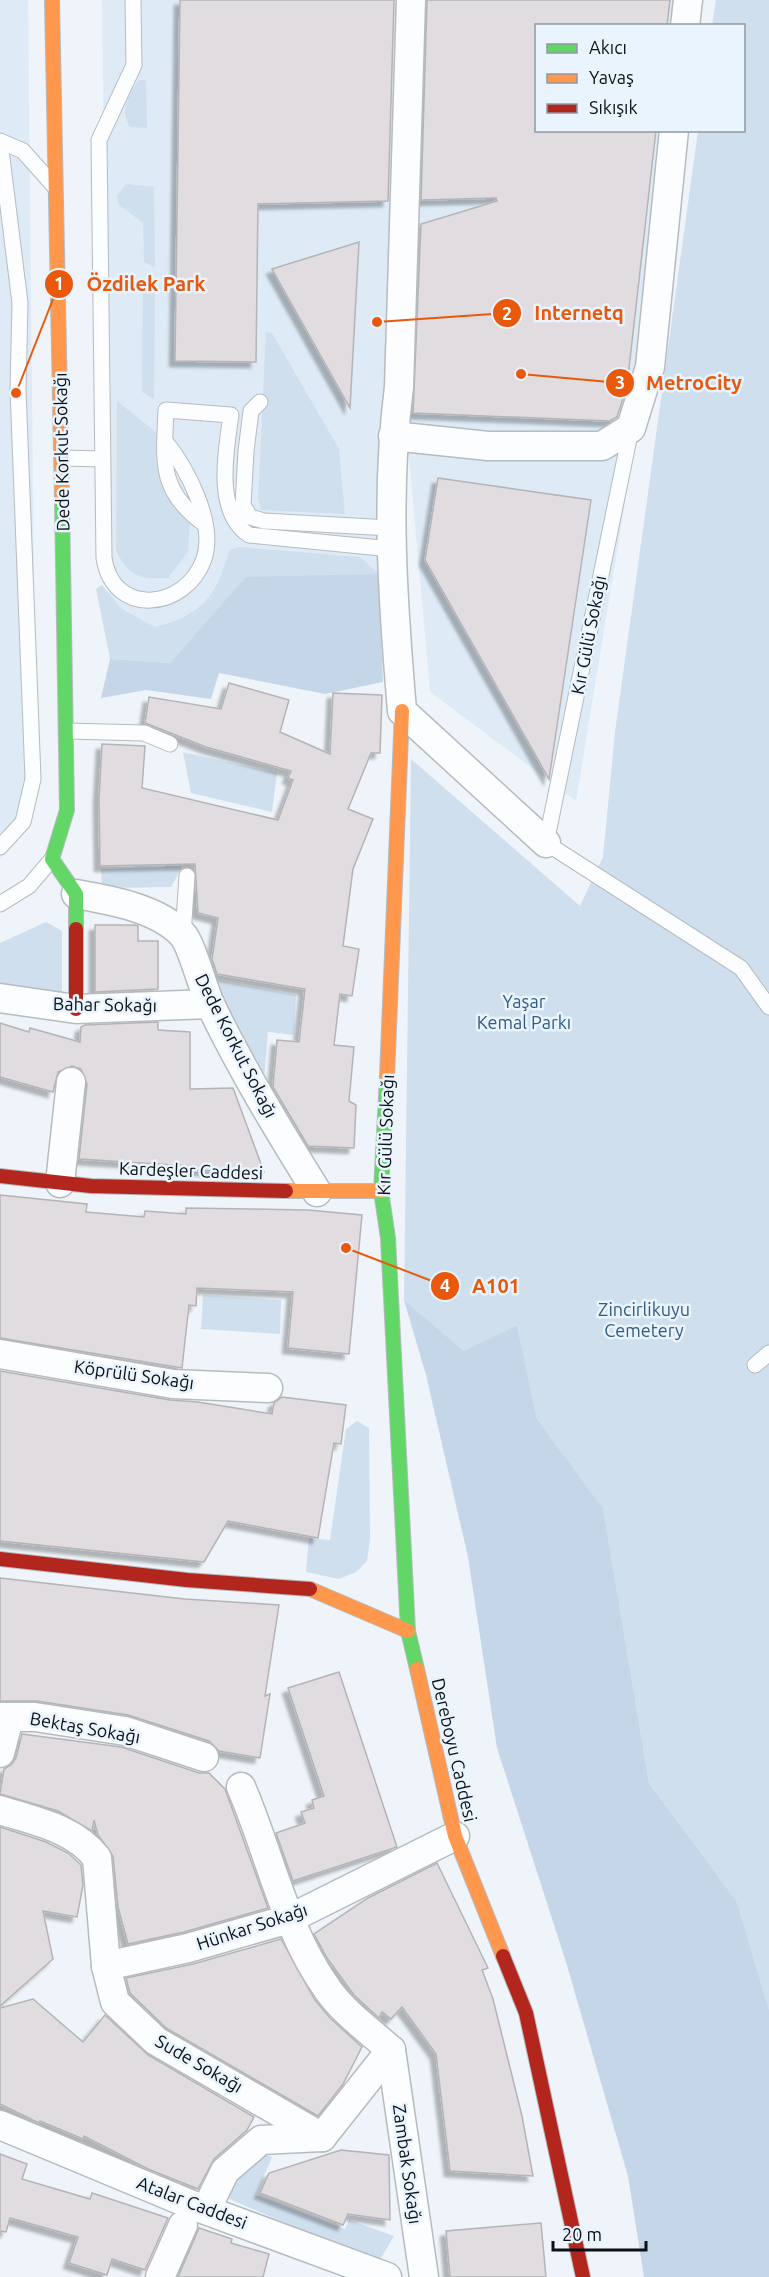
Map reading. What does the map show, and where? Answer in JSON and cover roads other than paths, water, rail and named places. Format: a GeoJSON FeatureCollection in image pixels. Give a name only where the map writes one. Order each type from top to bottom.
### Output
{"type":"FeatureCollection","features":[{"type":"Feature","properties":{"kind":"street","name":"Dede Korkut Sokağı"},"geometry":{"type":"LineString","coordinates":[[52,0],[58,190],[67,731],[67,810],[52,859]]}},
{"type":"Feature","properties":{"kind":"street"},"geometry":{"type":"LineString","coordinates":[[411,0],[399,387],[393,436],[390,538],[402,711],[546,843]]}},
{"type":"Feature","properties":{"kind":"street"},"geometry":{"type":"LineString","coordinates":[[685,24],[688,0]]}},
{"type":"Feature","properties":{"kind":"street"},"geometry":{"type":"LineString","coordinates":[[393,436],[488,446],[602,446],[631,428],[650,367],[674,132]]}},
{"type":"Feature","properties":{"kind":"street","name":"Kır Gülü Sokağı"},"geometry":{"type":"LineString","coordinates":[[402,711],[390,1032],[381,1191],[388,1238],[408,1631]]}},
{"type":"Feature","properties":{"kind":"street"},"geometry":{"type":"LineString","coordinates":[[52,859],[76,894],[76,1009]]}},
{"type":"Feature","properties":{"kind":"street"},"geometry":{"type":"LineString","coordinates":[[76,894],[111,900],[148,913],[183,935]]}},
{"type":"Feature","properties":{"kind":"street","name":"Dede Korkut Sokağı"},"geometry":{"type":"LineString","coordinates":[[183,935],[210,1004],[264,1107],[317,1192]]}},
{"type":"Feature","properties":{"kind":"street","name":"Bahar Sokağı"},"geometry":{"type":"LineString","coordinates":[[0,998],[76,1009],[210,1004]]}},
{"type":"Feature","properties":{"kind":"street"},"geometry":{"type":"LineString","coordinates":[[60,1183],[71,1083]]}},
{"type":"Feature","properties":{"kind":"street","name":"Kardeşler Caddesi"},"geometry":{"type":"LineString","coordinates":[[0,1176],[60,1183],[317,1192],[381,1191]]}},
{"type":"Feature","properties":{"kind":"street","name":"Köprülü Sokağı"},"geometry":{"type":"LineString","coordinates":[[0,1354],[173,1384],[268,1388]]}},
{"type":"Feature","properties":{"kind":"street"},"geometry":{"type":"LineString","coordinates":[[0,1559],[188,1580],[308,1588],[408,1631]]}},
{"type":"Feature","properties":{"kind":"street","name":"Dereboyu Caddesi"},"geometry":{"type":"LineString","coordinates":[[408,1631],[455,1836],[526,2013],[583,2277]]}},
{"type":"Feature","properties":{"kind":"street","name":"Bektaş Sokağı"},"geometry":{"type":"LineString","coordinates":[[4,1718],[35,1717],[125,1731],[204,1757]]}},
{"type":"Feature","properties":{"kind":"street"},"geometry":{"type":"LineString","coordinates":[[0,1752],[4,1718]]}},
{"type":"Feature","properties":{"kind":"street"},"geometry":{"type":"LineString","coordinates":[[160,2277],[225,2171],[261,2140],[322,2137],[391,2050],[328,1990],[289,1919],[241,1787]]}},
{"type":"Feature","properties":{"kind":"street","name":"Sude Sokağı"},"geometry":{"type":"LineString","coordinates":[[0,1810],[73,1835],[88,1846],[97,1858],[106,1966],[115,2002],[156,2041],[322,2137]]}},
{"type":"Feature","properties":{"kind":"street","name":"Hünkar Sokağı"},"geometry":{"type":"LineString","coordinates":[[106,1966],[188,1948],[289,1919],[455,1836]]}},
{"type":"Feature","properties":{"kind":"street","name":"Zambak Sokağı"},"geometry":{"type":"LineString","coordinates":[[391,2050],[423,2277]]}},
{"type":"Feature","properties":{"kind":"street","name":"Atalar Caddesi"},"geometry":{"type":"LineString","coordinates":[[0,2125],[195,2218],[340,2269],[387,2277]]}},
{"type":"Feature","properties":{"kind":"lane"},"geometry":{"type":"LineString","coordinates":[[133,0],[134,65],[99,140],[102,459],[106,572],[121,591],[135,600],[153,600],[175,595],[194,578],[204,559],[207,543],[203,523],[180,504],[163,465],[166,410],[231,414],[226,475],[228,499],[233,517],[241,529],[249,535],[390,538]]}},
{"type":"Feature","properties":{"kind":"lane"},"geometry":{"type":"LineString","coordinates":[[0,141],[23,151],[58,190]]}},
{"type":"Feature","properties":{"kind":"lane"},"geometry":{"type":"LineString","coordinates":[[0,141],[20,303],[18,389],[33,779],[23,822],[0,848]]}},
{"type":"Feature","properties":{"kind":"lane"},"geometry":{"type":"LineString","coordinates":[[260,402],[251,411],[246,451],[243,505],[250,517],[390,538]]}},
{"type":"Feature","properties":{"kind":"lane","name":"Kır Gülü Sokağı"},"geometry":{"type":"LineString","coordinates":[[546,843],[631,428]]}},
{"type":"Feature","properties":{"kind":"lane"},"geometry":{"type":"LineString","coordinates":[[62,458],[102,459]]}},
{"type":"Feature","properties":{"kind":"lane"},"geometry":{"type":"LineString","coordinates":[[67,731],[144,733],[170,744]]}},
{"type":"Feature","properties":{"kind":"lane"},"geometry":{"type":"LineString","coordinates":[[546,843],[741,968],[769,1007]]}},
{"type":"Feature","properties":{"kind":"lane"},"geometry":{"type":"LineString","coordinates":[[0,904],[29,886],[52,859]]}},
{"type":"Feature","properties":{"kind":"lane"},"geometry":{"type":"LineString","coordinates":[[183,935],[187,876]]}},
{"type":"Feature","properties":{"kind":"lane"},"geometry":{"type":"LineString","coordinates":[[755,1365],[769,1353]]}},
{"type":"Feature","properties":{"kind":"place","name":"Internetq"},"geometry":{"type":"Point","coordinates":[377,322]}},
{"type":"Feature","properties":{"kind":"place","name":"MetroCity"},"geometry":{"type":"Point","coordinates":[521,374]}},
{"type":"Feature","properties":{"kind":"place","name":"Özdilek Park"},"geometry":{"type":"Point","coordinates":[16,393]}},
{"type":"Feature","properties":{"kind":"place","name":"A101"},"geometry":{"type":"Point","coordinates":[346,1248]}},
{"type":"Feature","properties":{"kind":"park label","name":"Yaşar Kemal Parkı"},"geometry":{"type":"Point","coordinates":[524,1012]}},
{"type":"Feature","properties":{"kind":"park label","name":"Zincirlikuyu Cemetery"},"geometry":{"type":"Point","coordinates":[644,1320]}}]}
